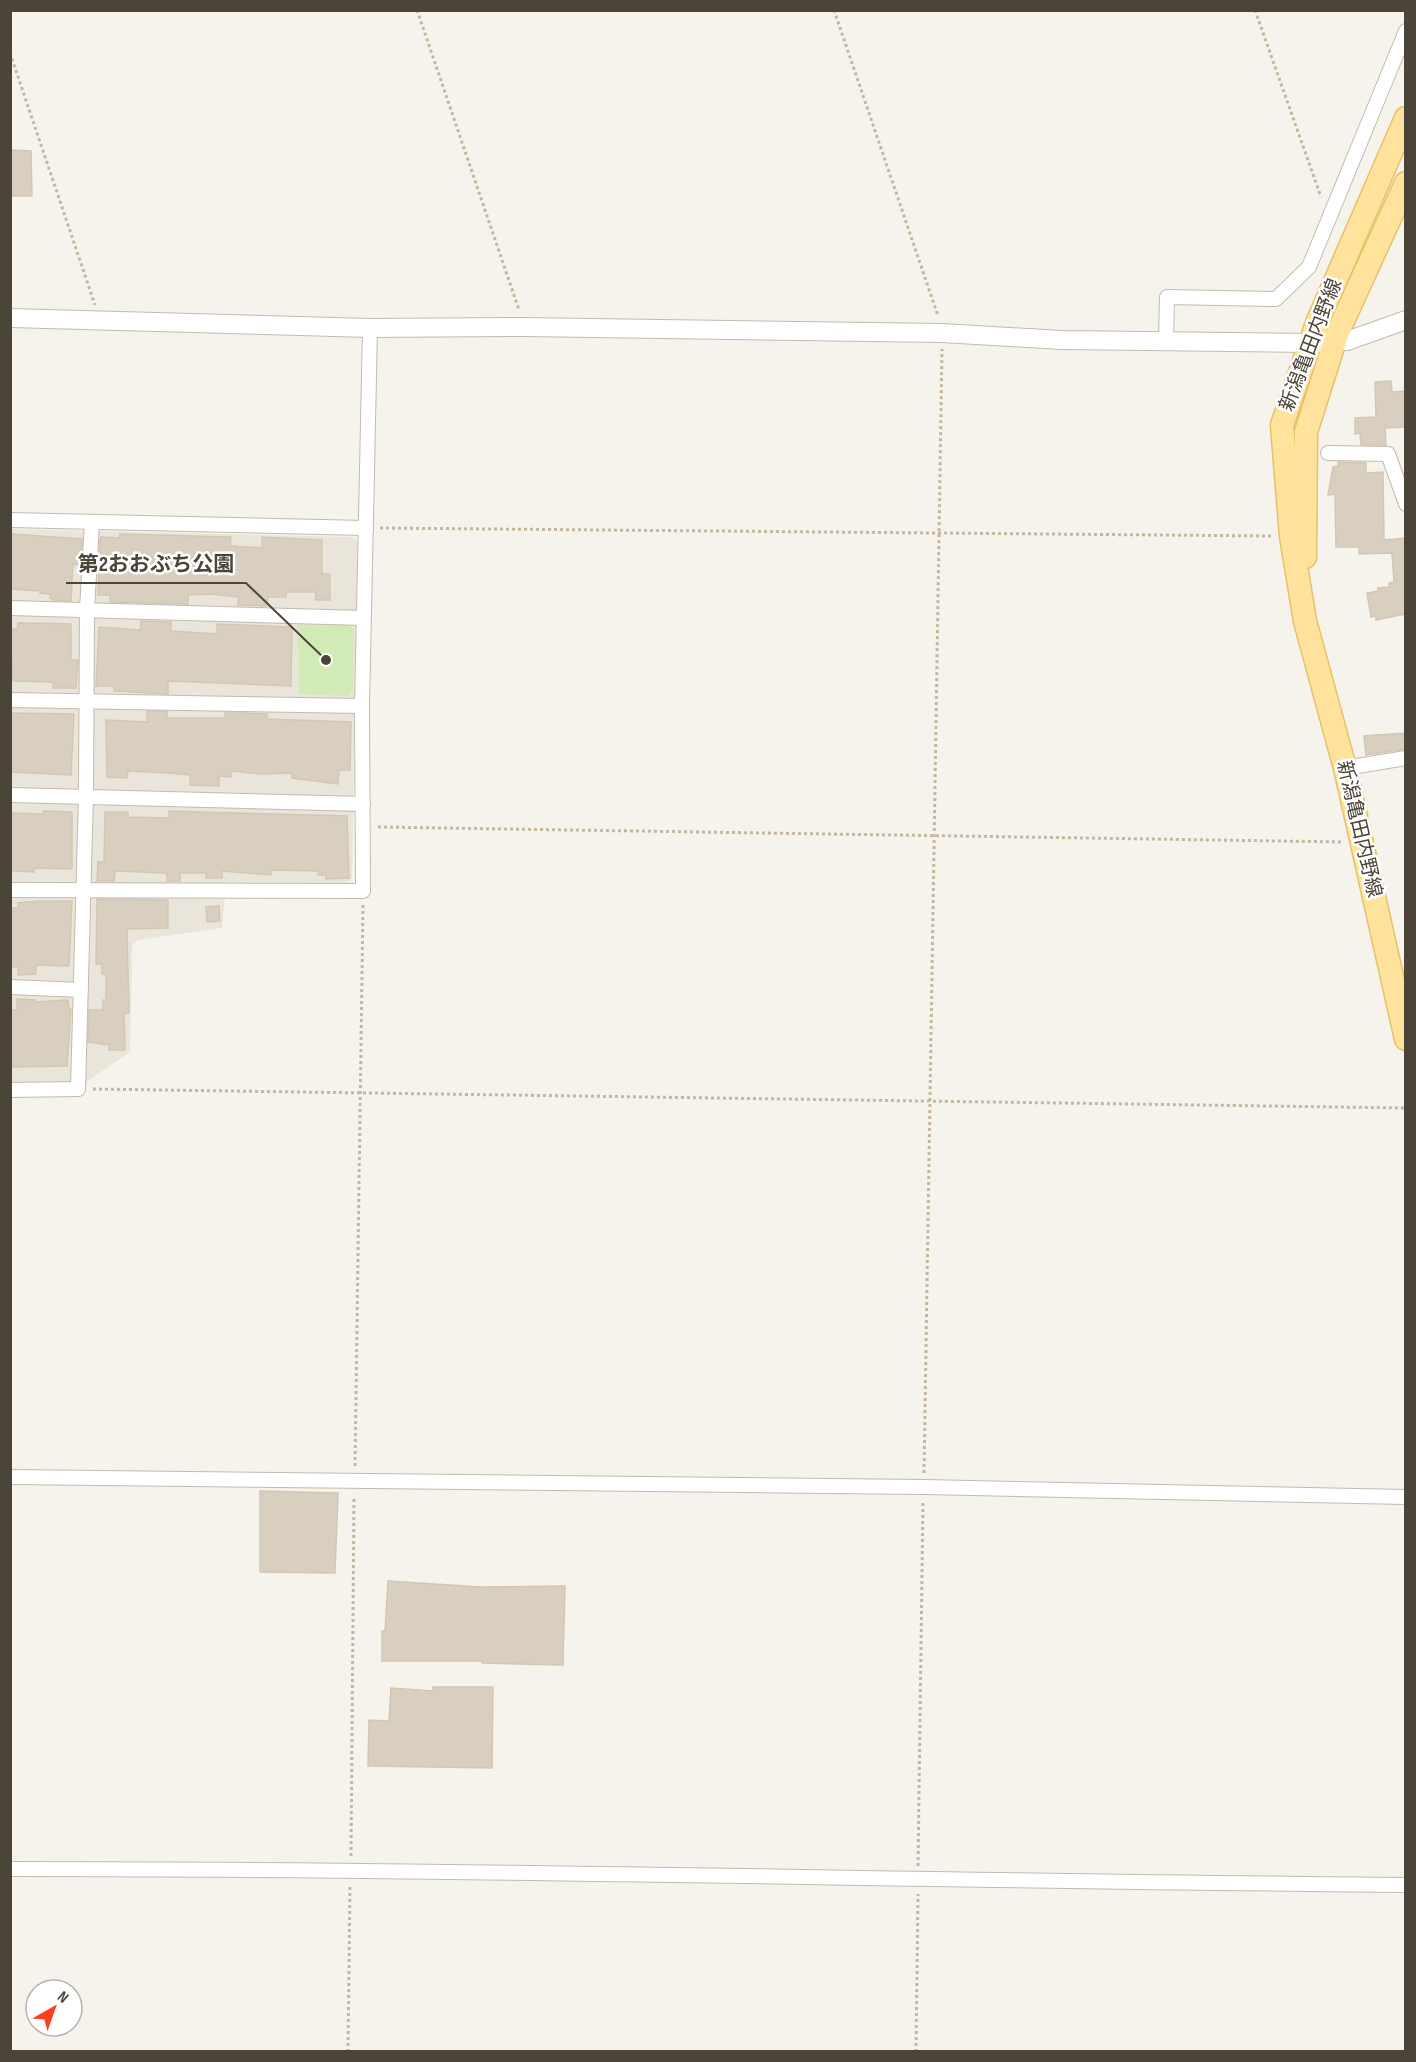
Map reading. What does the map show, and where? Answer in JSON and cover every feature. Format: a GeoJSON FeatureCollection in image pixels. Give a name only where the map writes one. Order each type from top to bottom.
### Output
{"type":"FeatureCollection","features":[{"type":"Feature","properties":{"kind":"main road","name":"新潟亀田内野線"},"geometry":{"type":"LineString","coordinates":[[1406,118],[1310,343],[1281,425],[1291,536],[1305,621],[1345,768],[1406,1039]]}},
{"type":"Feature","properties":{"kind":"main road","name":"新潟亀田内野線"},"geometry":{"type":"LineString","coordinates":[[1305,621],[1306,432],[1335,342],[1406,183]]}},
{"type":"Feature","properties":{"kind":"street"},"geometry":{"type":"LineString","coordinates":[[1166,341],[1167,297],[1276,299],[1309,267],[1406,31]]}},
{"type":"Feature","properties":{"kind":"street"},"geometry":{"type":"LineString","coordinates":[[10,318],[369,328],[524,327],[942,333],[1061,340],[1310,343],[1347,341],[1406,320]]}},
{"type":"Feature","properties":{"kind":"street"},"geometry":{"type":"LineString","coordinates":[[10,890],[363,891],[362,706],[369,328]]}},
{"type":"Feature","properties":{"kind":"street"},"geometry":{"type":"LineString","coordinates":[[1328,453],[1388,454],[1402,480],[1406,504]]}},
{"type":"Feature","properties":{"kind":"street"},"geometry":{"type":"LineString","coordinates":[[10,520],[366,528]]}},
{"type":"Feature","properties":{"kind":"street"},"geometry":{"type":"LineString","coordinates":[[10,1090],[78,1089],[86,795],[87,610],[92,522]]}},
{"type":"Feature","properties":{"kind":"street"},"geometry":{"type":"LineString","coordinates":[[10,608],[364,618]]}},
{"type":"Feature","properties":{"kind":"street"},"geometry":{"type":"LineString","coordinates":[[10,700],[85,699],[362,706]]}},
{"type":"Feature","properties":{"kind":"street"},"geometry":{"type":"LineString","coordinates":[[1345,768],[1406,758]]}},
{"type":"Feature","properties":{"kind":"street"},"geometry":{"type":"LineString","coordinates":[[10,795],[86,795],[363,804]]}},
{"type":"Feature","properties":{"kind":"street"},"geometry":{"type":"LineString","coordinates":[[10,987],[81,990]]}},
{"type":"Feature","properties":{"kind":"street"},"geometry":{"type":"LineString","coordinates":[[10,1477],[924,1487],[1406,1497]]}},
{"type":"Feature","properties":{"kind":"street"},"geometry":{"type":"LineString","coordinates":[[10,1869],[350,1869],[918,1881],[1406,1885]]}},
{"type":"Feature","properties":{"kind":"path"},"geometry":{"type":"LineString","coordinates":[[417,10],[524,327]]}},
{"type":"Feature","properties":{"kind":"path"},"geometry":{"type":"LineString","coordinates":[[834,10],[934,303],[942,333],[937,535],[935,835],[916,2052]]}},
{"type":"Feature","properties":{"kind":"path"},"geometry":{"type":"LineString","coordinates":[[1255,10],[1329,222]]}},
{"type":"Feature","properties":{"kind":"path"},"geometry":{"type":"LineString","coordinates":[[10,53],[100,319]]}},
{"type":"Feature","properties":{"kind":"path"},"geometry":{"type":"LineString","coordinates":[[366,528],[937,535],[1291,536]]}},
{"type":"Feature","properties":{"kind":"path"},"geometry":{"type":"LineString","coordinates":[[361,827],[1363,843]]}},
{"type":"Feature","properties":{"kind":"path"},"geometry":{"type":"LineString","coordinates":[[78,1089],[931,1099],[1406,1108]]}},
{"type":"Feature","properties":{"kind":"shaded area"},"geometry":{"type":"Polygon","coordinates":[[[11,529],[352,537],[358,542],[352,879],[345,884],[226,884],[222,928],[137,940],[132,946],[130,1052],[86,1082],[11,1083],[11,529]]]}},
{"type":"Feature","properties":{"kind":"green space"},"geometry":{"type":"Polygon","coordinates":[[[297,625],[348,625],[354,629],[353,690],[349,696],[299,694],[297,625]]]}},
{"type":"Feature","properties":{"kind":"building"},"geometry":{"type":"Polygon","coordinates":[[[10,150],[31,151],[32,196],[10,196],[10,150]]]}},
{"type":"Feature","properties":{"kind":"building"},"geometry":{"type":"Polygon","coordinates":[[[1391,381],[1392,392],[1406,391],[1406,427],[1385,428],[1386,445],[1361,445],[1360,433],[1355,434],[1355,418],[1376,417],[1375,382],[1391,381]]]}},
{"type":"Feature","properties":{"kind":"building"},"geometry":{"type":"Polygon","coordinates":[[[1338,462],[1366,463],[1366,473],[1383,472],[1384,540],[1406,538],[1406,614],[1376,620],[1376,616],[1371,617],[1367,593],[1378,591],[1378,588],[1389,587],[1389,583],[1394,582],[1392,553],[1359,554],[1359,547],[1336,547],[1335,494],[1328,495],[1333,467],[1338,466],[1338,462]]]}},
{"type":"Feature","properties":{"kind":"building"},"geometry":{"type":"Polygon","coordinates":[[[10,534],[82,539],[81,565],[73,564],[71,601],[54,600],[50,598],[50,594],[40,593],[40,591],[10,589],[10,534]]]}},
{"type":"Feature","properties":{"kind":"building"},"geometry":{"type":"Polygon","coordinates":[[[120,534],[231,537],[230,546],[262,548],[262,537],[322,540],[322,574],[330,574],[330,600],[315,600],[316,592],[286,592],[286,597],[268,597],[267,606],[238,605],[238,597],[211,594],[188,595],[188,604],[110,602],[110,595],[98,595],[100,540],[101,537],[119,538],[120,534]]]}},
{"type":"Feature","properties":{"kind":"building"},"geometry":{"type":"Polygon","coordinates":[[[141,621],[171,622],[171,631],[217,634],[217,624],[292,627],[291,686],[168,681],[168,694],[114,691],[114,686],[96,686],[99,627],[140,630],[141,621]]]}},
{"type":"Feature","properties":{"kind":"building"},"geometry":{"type":"Polygon","coordinates":[[[18,623],[71,624],[71,660],[78,660],[76,688],[53,688],[53,682],[13,681],[10,629],[17,629],[18,623]]]}},
{"type":"Feature","properties":{"kind":"building"},"geometry":{"type":"Polygon","coordinates":[[[147,711],[167,712],[167,718],[225,718],[225,713],[242,713],[267,714],[267,719],[351,722],[350,770],[339,770],[338,784],[292,778],[292,773],[262,774],[231,771],[231,777],[219,776],[219,786],[190,785],[190,775],[169,773],[128,771],[127,778],[107,777],[106,720],[147,722],[147,711]]]}},
{"type":"Feature","properties":{"kind":"building"},"geometry":{"type":"Polygon","coordinates":[[[11,713],[74,714],[71,775],[10,772],[11,713]]]}},
{"type":"Feature","properties":{"kind":"building"},"geometry":{"type":"Polygon","coordinates":[[[1406,733],[1406,749],[1366,755],[1364,736],[1406,733]]]}},
{"type":"Feature","properties":{"kind":"building"},"geometry":{"type":"Polygon","coordinates":[[[43,811],[72,812],[72,869],[34,868],[34,872],[11,871],[10,813],[43,814],[43,811]]]}},
{"type":"Feature","properties":{"kind":"building"},"geometry":{"type":"Polygon","coordinates":[[[169,811],[347,816],[349,878],[326,879],[326,875],[318,875],[318,871],[271,870],[271,875],[222,871],[222,878],[206,878],[206,873],[180,873],[180,881],[167,881],[167,873],[115,871],[114,881],[97,881],[98,862],[104,862],[105,812],[128,812],[128,817],[169,818],[169,811]]]}},
{"type":"Feature","properties":{"kind":"building"},"geometry":{"type":"Polygon","coordinates":[[[97,899],[168,900],[168,928],[127,929],[129,1013],[124,1013],[125,1050],[109,1050],[109,1045],[88,1042],[89,1010],[103,1010],[103,1000],[106,1000],[106,974],[102,974],[102,964],[96,964],[97,899]]]}},
{"type":"Feature","properties":{"kind":"building"},"geometry":{"type":"Polygon","coordinates":[[[72,901],[69,966],[36,965],[36,974],[18,975],[18,967],[10,967],[10,908],[18,908],[18,903],[72,901]]]}},
{"type":"Feature","properties":{"kind":"building"},"geometry":{"type":"Polygon","coordinates":[[[219,906],[220,921],[207,922],[206,907],[219,906]]]}},
{"type":"Feature","properties":{"kind":"building"},"geometry":{"type":"Polygon","coordinates":[[[17,999],[35,1000],[35,1002],[68,1000],[69,1009],[71,1009],[67,1066],[10,1067],[10,1010],[17,1010],[17,999]]]}},
{"type":"Feature","properties":{"kind":"building"},"geometry":{"type":"Polygon","coordinates":[[[260,1491],[338,1493],[335,1573],[260,1572],[260,1491]]]}},
{"type":"Feature","properties":{"kind":"building"},"geometry":{"type":"Polygon","coordinates":[[[388,1581],[481,1587],[565,1586],[563,1665],[482,1663],[482,1661],[382,1661],[382,1631],[385,1631],[388,1581]]]}},
{"type":"Feature","properties":{"kind":"building"},"geometry":{"type":"Polygon","coordinates":[[[433,1687],[493,1687],[492,1768],[368,1766],[369,1720],[389,1721],[391,1688],[433,1691],[433,1687]]]}},
{"type":"Feature","properties":{"kind":"place","name":"第2おおぶち公園"},"geometry":{"type":"Point","coordinates":[326,660]}}]}
